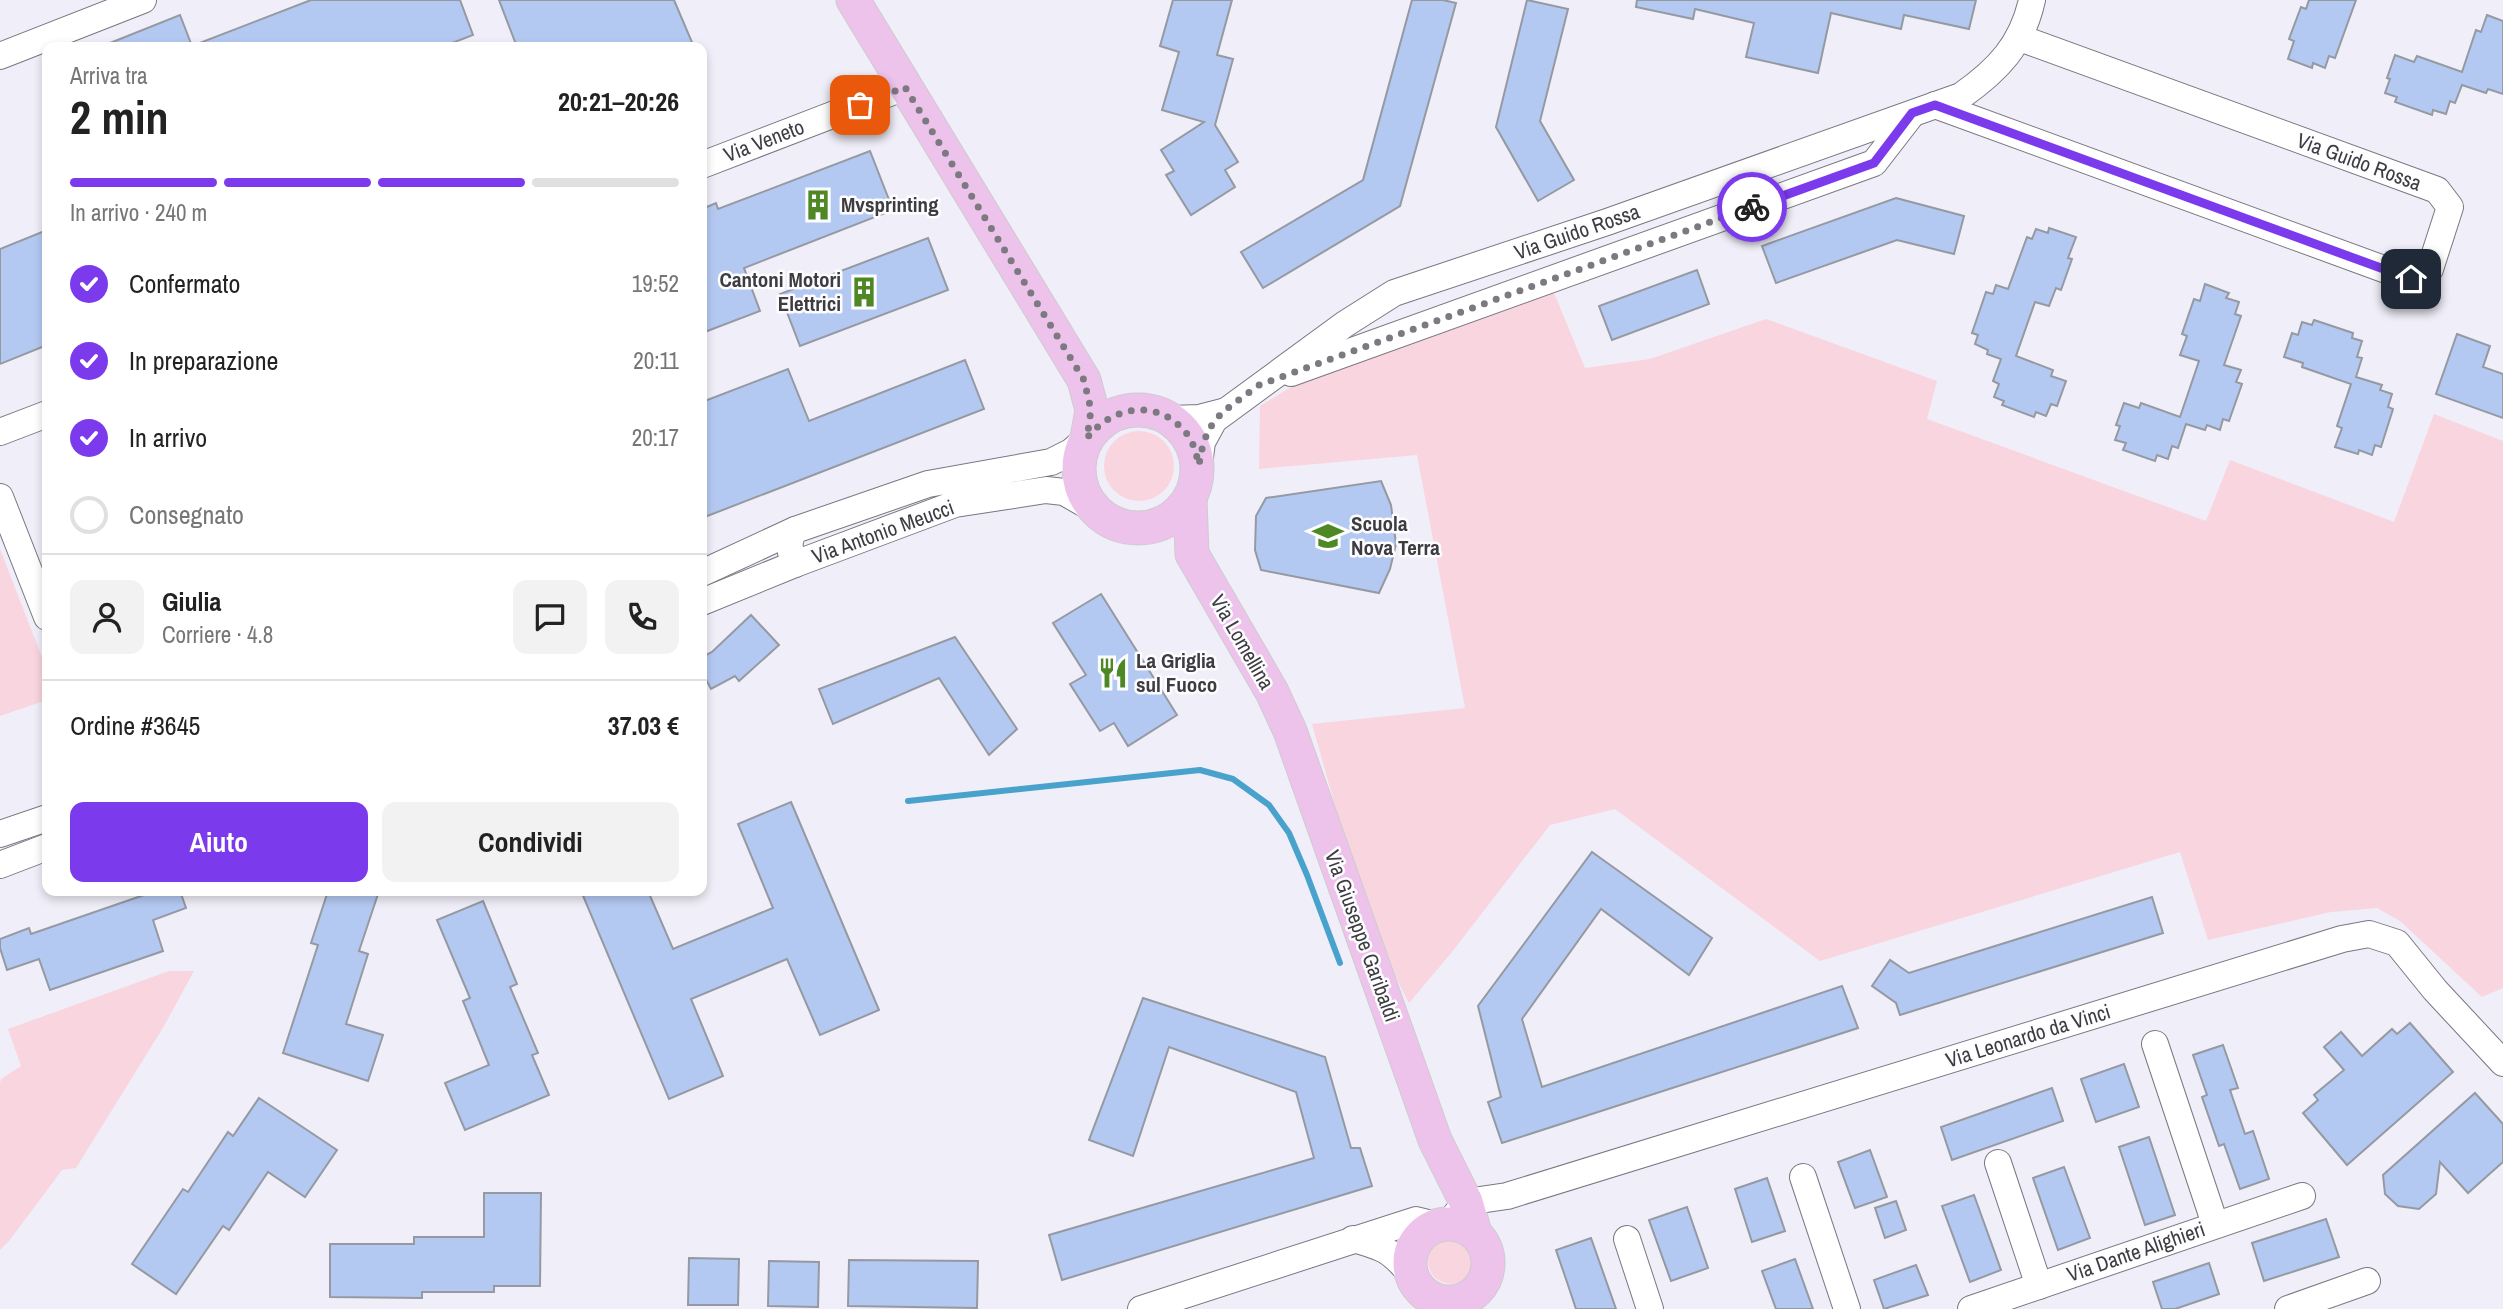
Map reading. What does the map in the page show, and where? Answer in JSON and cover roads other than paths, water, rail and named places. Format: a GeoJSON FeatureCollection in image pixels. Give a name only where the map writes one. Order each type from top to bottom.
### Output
{"type":"FeatureCollection","features":[{"type":"Feature","properties":{"kind":"main road"},"geometry":{"type":"LineString","coordinates":[[853,0],[1084,380],[1098,392],[1171,419],[1187,433],[1194,445],[1199,465],[1196,486],[1191,499],[1166,520],[1142,528],[1122,527],[1108,522],[1092,508],[1085,497],[1079,478],[1079,457],[1087,438],[1091,410],[1084,380]]}},
{"type":"Feature","properties":{"kind":"main road"},"geometry":{"type":"LineString","coordinates":[[1087,438],[1098,424],[1112,415],[1138,409]]}},
{"type":"Feature","properties":{"kind":"main road","name":"Via Lomellina"},"geometry":{"type":"LineString","coordinates":[[1191,499],[1192,554],[1272,692],[1290,731]]}},
{"type":"Feature","properties":{"kind":"main road"},"geometry":{"type":"LineString","coordinates":[[1142,528],[1192,554]]}},
{"type":"Feature","properties":{"kind":"main road","name":"Via Giuseppe Garibaldi"},"geometry":{"type":"LineString","coordinates":[[1290,731],[1435,1140],[1457,1224]]}},
{"type":"Feature","properties":{"kind":"main road"},"geometry":{"type":"LineString","coordinates":[[1457,1224],[1485,1247],[1489,1264],[1486,1294],[1478,1290],[1457,1301],[1445,1301],[1430,1295],[1410,1266],[1416,1242],[1425,1231],[1457,1224]]}},
{"type":"Feature","properties":{"kind":"street"},"geometry":{"type":"LineString","coordinates":[[0,56],[143,0]]}},
{"type":"Feature","properties":{"kind":"street","name":"Via Guido Rossa"},"geometry":{"type":"LineString","coordinates":[[1199,465],[1206,433],[1214,420],[1345,324],[1394,293],[1607,222],[1961,96],[1981,82],[2020,38],[2033,1]]}},
{"type":"Feature","properties":{"kind":"street","name":"Via Guido Rossa"},"geometry":{"type":"LineString","coordinates":[[1924,109],[2411,279],[2430,269],[2450,207],[2437,190],[2020,38]]}},
{"type":"Feature","properties":{"kind":"street","name":"Via Veneto"},"geometry":{"type":"LineString","coordinates":[[707,163],[905,87]]}},
{"type":"Feature","properties":{"kind":"street","name":"Via Guido Rossa"},"geometry":{"type":"LineString","coordinates":[[1259,385],[1874,163],[1924,109]]}},
{"type":"Feature","properties":{"kind":"street","name":"Via Guido Rossa"},"geometry":{"type":"LineString","coordinates":[[1171,419],[1199,418],[1227,410]]}},
{"type":"Feature","properties":{"kind":"street"},"geometry":{"type":"LineString","coordinates":[[0,432],[42,416]]}},
{"type":"Feature","properties":{"kind":"street","name":"Via Antonio Meucci"},"geometry":{"type":"LineString","coordinates":[[707,571],[795,530],[928,484],[1051,462],[1071,452],[1087,438]]}},
{"type":"Feature","properties":{"kind":"street","name":"Via Antonio Meucci"},"geometry":{"type":"LineString","coordinates":[[707,600],[955,504],[1046,490],[1064,492],[1092,508]]}},
{"type":"Feature","properties":{"kind":"street"},"geometry":{"type":"LineString","coordinates":[[0,497],[42,604]]}},
{"type":"Feature","properties":{"kind":"street","name":"Via Antonio Meucci"},"geometry":{"type":"LineString","coordinates":[[795,530],[789,538],[789,548],[795,564]]}},
{"type":"Feature","properties":{"kind":"street"},"geometry":{"type":"LineString","coordinates":[[0,834],[42,820]]}},
{"type":"Feature","properties":{"kind":"street"},"geometry":{"type":"LineString","coordinates":[[0,865],[42,850]]}},
{"type":"Feature","properties":{"kind":"street","name":"Via Leonardo da Vinci"},"geometry":{"type":"LineString","coordinates":[[1141,1309],[1416,1220],[1457,1224],[1507,1196],[2333,941],[2369,934],[2396,943],[2435,990],[2503,1063]]}},
{"type":"Feature","properties":{"kind":"street"},"geometry":{"type":"LineString","coordinates":[[2155,1044],[2215,1224]]}},
{"type":"Feature","properties":{"kind":"street"},"geometry":{"type":"LineString","coordinates":[[1998,1163],[2039,1286]]}},
{"type":"Feature","properties":{"kind":"street"},"geometry":{"type":"LineString","coordinates":[[1803,1177],[1847,1309]]}},
{"type":"Feature","properties":{"kind":"street"},"geometry":{"type":"LineString","coordinates":[[1457,1224],[1485,1215],[1507,1196]]}},
{"type":"Feature","properties":{"kind":"street","name":"Via Dante Alighieri"},"geometry":{"type":"LineString","coordinates":[[1971,1309],[2302,1196]]}},
{"type":"Feature","properties":{"kind":"street"},"geometry":{"type":"LineString","coordinates":[[1627,1239],[1650,1309]]}},
{"type":"Feature","properties":{"kind":"street"},"geometry":{"type":"LineString","coordinates":[[1353,1240],[1377,1246],[1396,1256],[1430,1295]]}},
{"type":"Feature","properties":{"kind":"street"},"geometry":{"type":"LineString","coordinates":[[2288,1309],[2367,1281]]}},
{"type":"Feature","properties":{"kind":"waterway"},"geometry":{"type":"LineString","coordinates":[[908,801],[1200,770],[1233,779],[1269,805],[1289,833],[1340,963]]}},
{"type":"Feature","properties":{"kind":"place","name":"Mvsprinting"},"geometry":{"type":"Point","coordinates":[818,205]}},
{"type":"Feature","properties":{"kind":"place","name":"Cantoni Motori Elettrici"},"geometry":{"type":"Point","coordinates":[864,292]}},
{"type":"Feature","properties":{"kind":"place","name":"Scuola Nova Terra"},"geometry":{"type":"Point","coordinates":[1328,536]}},
{"type":"Feature","properties":{"kind":"place","name":"La Griglia sul Fuoco"},"geometry":{"type":"Point","coordinates":[1113,673]}}]}
